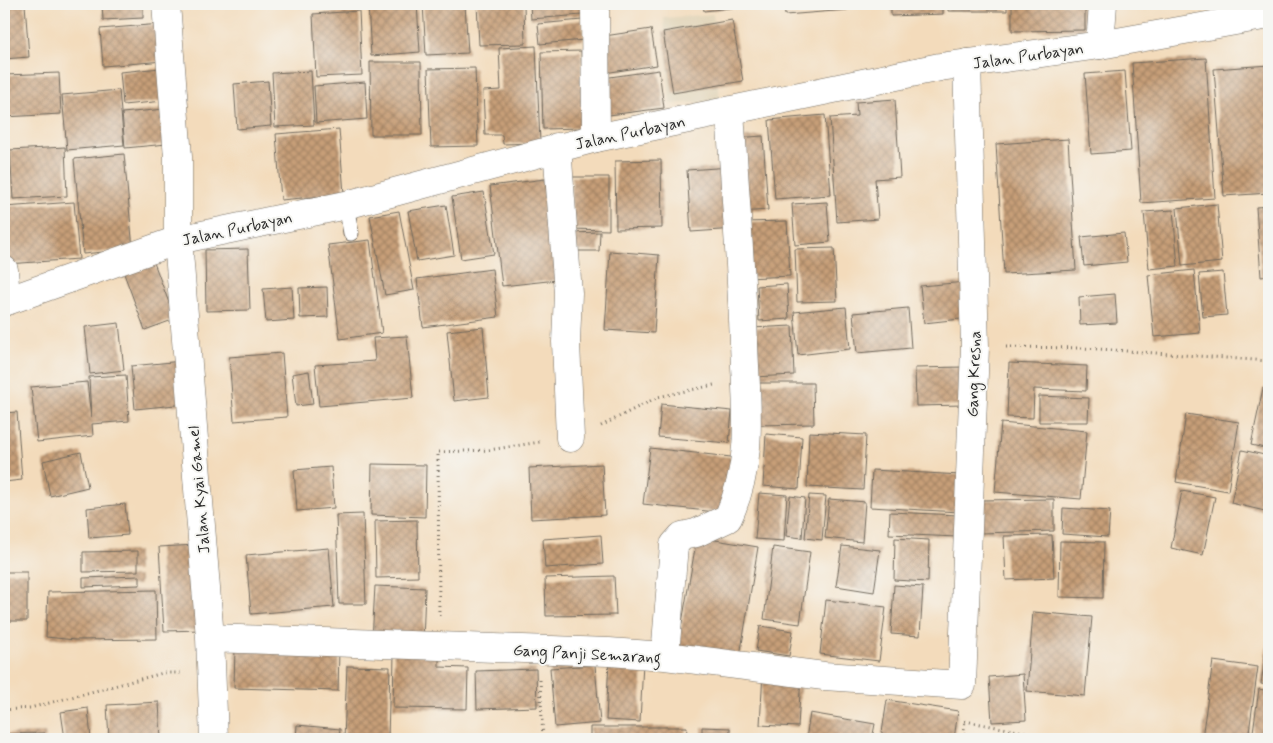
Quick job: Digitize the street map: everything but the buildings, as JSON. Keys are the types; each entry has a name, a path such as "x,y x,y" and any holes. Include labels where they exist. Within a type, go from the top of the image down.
{"street":[{"name":"Jalan Kyai Gamel","path":"166,4 178,158 178,240 210,638 214,739"},
{"path":"595,4 596,138"},
{"path":"1100,45 1104,4"},
{"name":"Jalan Purbayan","path":"5,302 178,240 346,206 557,147 596,138 967,63 1100,45 1269,15"},
{"name":"Gang Kresna","path":"962,684 975,347 967,63"},
{"path":"665,656 674,545 682,536 696,533 728,518 738,497 748,446 742,272 730,112"},
{"path":"557,147 568,293 566,342 570,438"},
{"path":"4,270 5,302"},
{"name":"Gang Panji Semarang","path":"210,638 665,656 824,676 962,684"}],"lane":[{"path":"346,206 351,233"}],"path":[{"path":"975,347 1084,348 1269,361"},
{"path":"439,646 438,452 490,450 570,438 608,424 658,397 745,379"},
{"path":"538,650 543,739"},
{"path":"4,710 30,708 163,673 211,673"},
{"path":"965,721 1061,739"}],"shaded area":[{"path":"713,14 720,101 670,104 664,18"}]}
